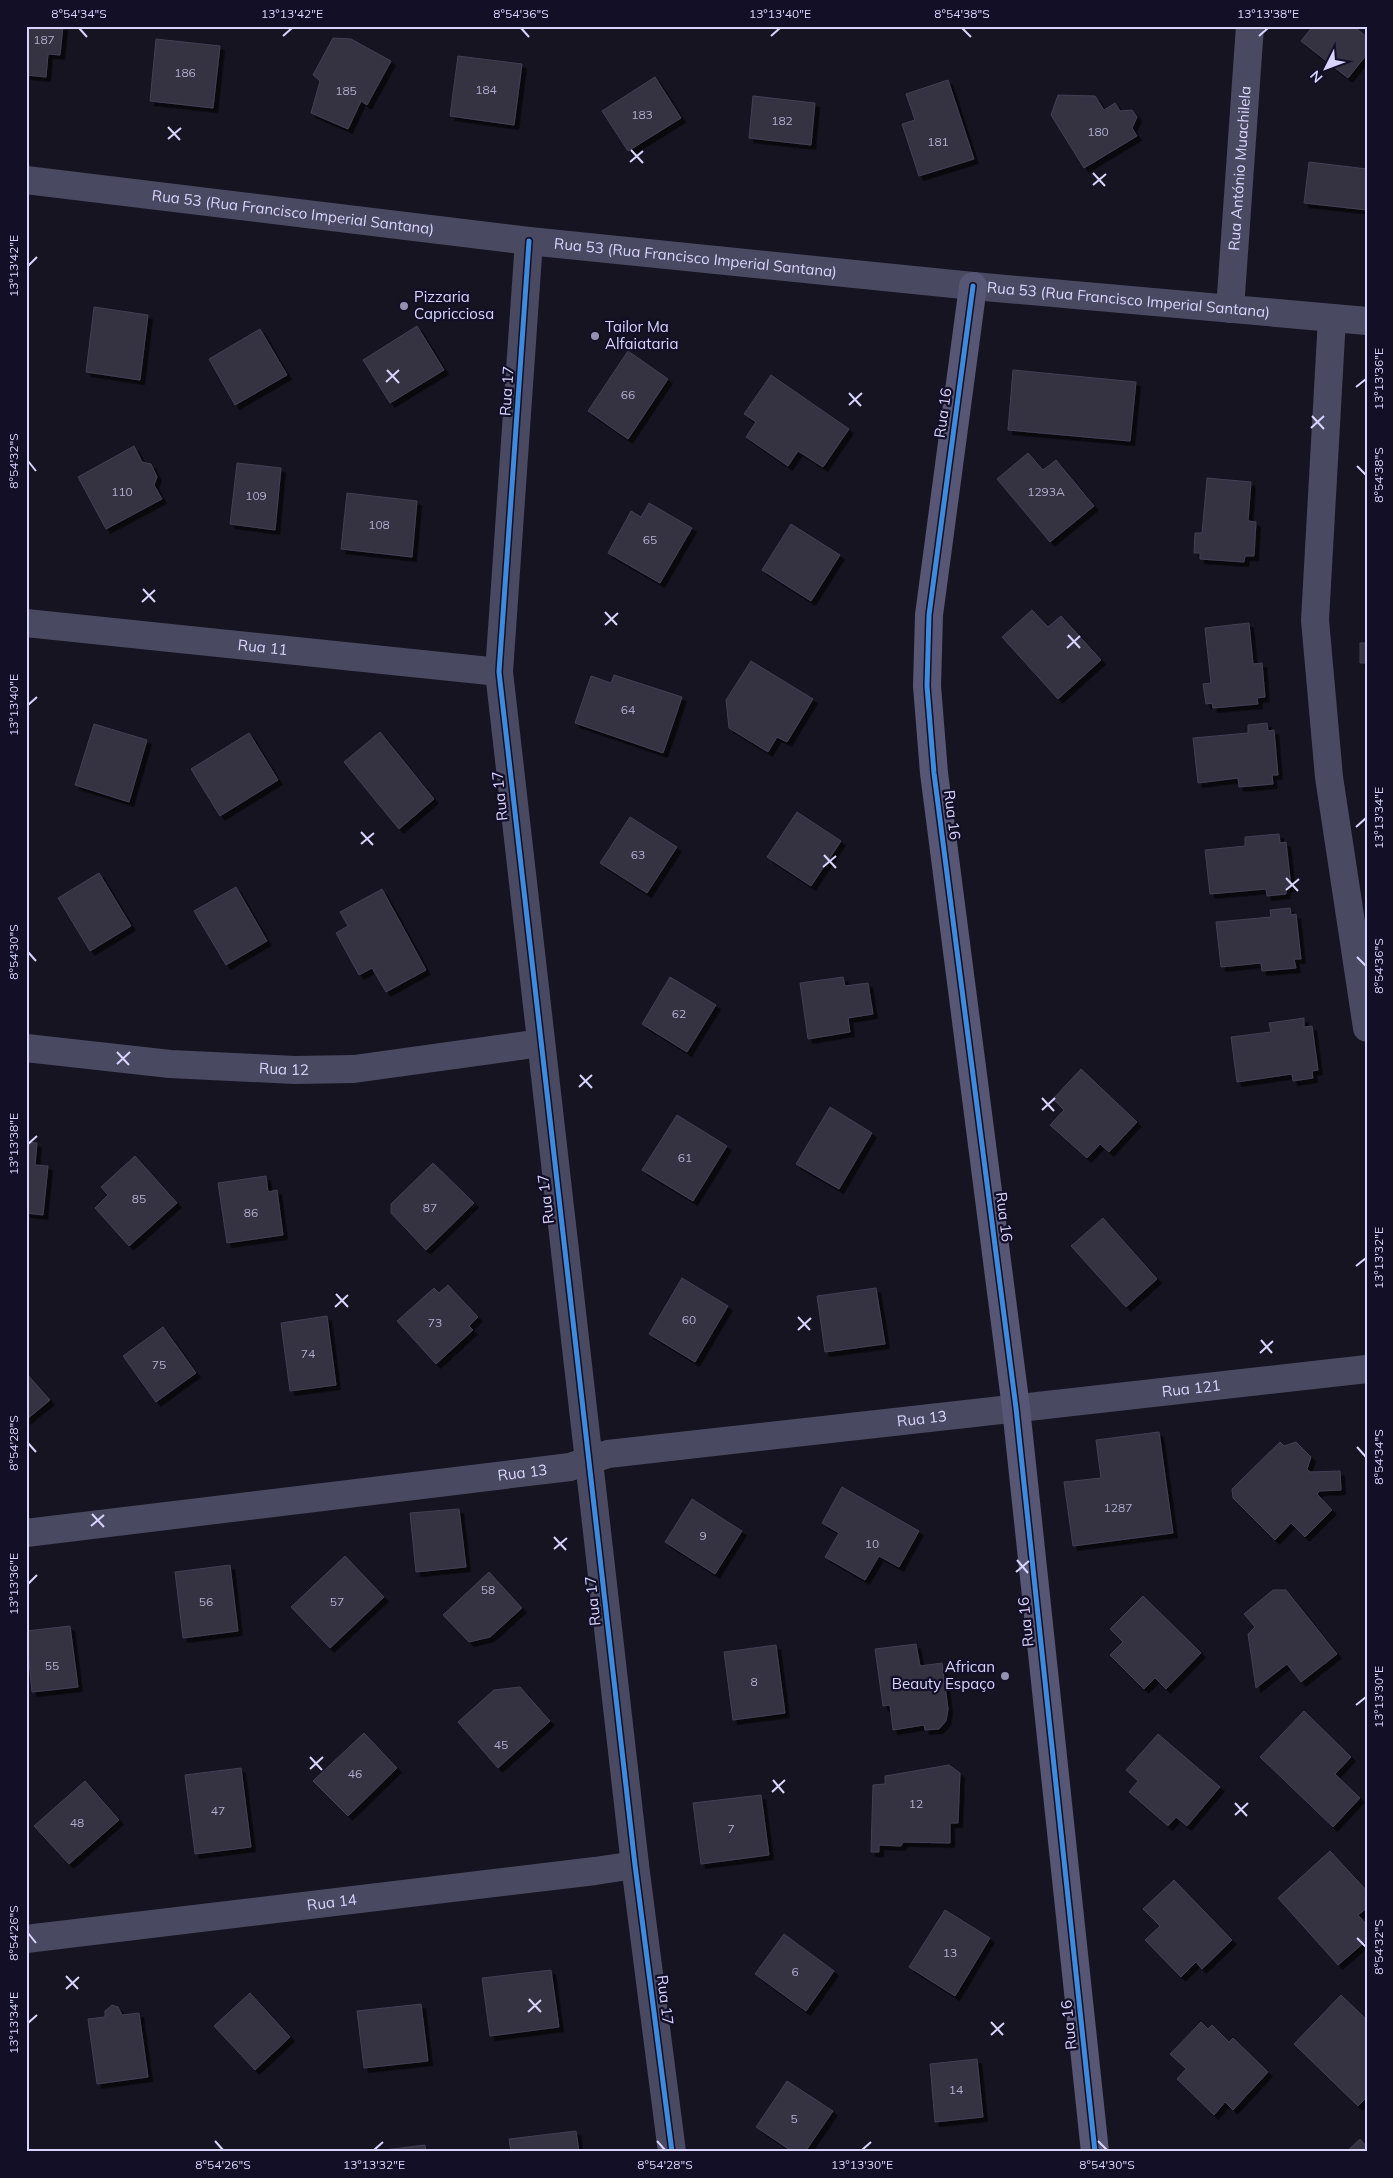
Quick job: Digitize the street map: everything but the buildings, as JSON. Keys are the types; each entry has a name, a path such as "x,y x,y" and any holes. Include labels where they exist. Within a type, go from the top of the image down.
{"street":[{"name":"Rua António Muachilela","path":"1230,309 1250,26"},
{"name":"Rua 53 (Rua Francisco Imperial Santana)","path":"26,180 529,241 973,286 1367,321"},
{"name":"Rua 17","path":"529,241 499,672 635,1864 672,2152"},
{"name":"Rua 16","path":"973,286 928,615 927,686 934,773 1016,1408 1095,2152"},
{"path":"1332,318 1315,620 1329,778 1367,1028"},
{"name":"Rua 11","path":"26,623 499,672"},
{"name":"Rua 12","path":"26,1048 170,1064 295,1070 354,1069 540,1043"},
{"name":"Rua 121","path":"1016,1408 1367,1369"},
{"name":"Rua 13","path":"26,1533 570,1467 608,1454 1016,1408"},
{"name":"Rua 14","path":"26,1939 595,1871 635,1864"}],"cycle path":[{"path":"529,241 499,672 635,1865 672,2152"},
{"path":"973,286 929,615 927,686 934,773 1016,1408 1095,2152"}],"place":[{"name":"Pizzaria Capricciosa","path":"404,306"},
{"name":"Tailor Ma Alfaiataria","path":"595,336"},
{"name":"African Beauty Espaço","path":"1005,1676"}]}
